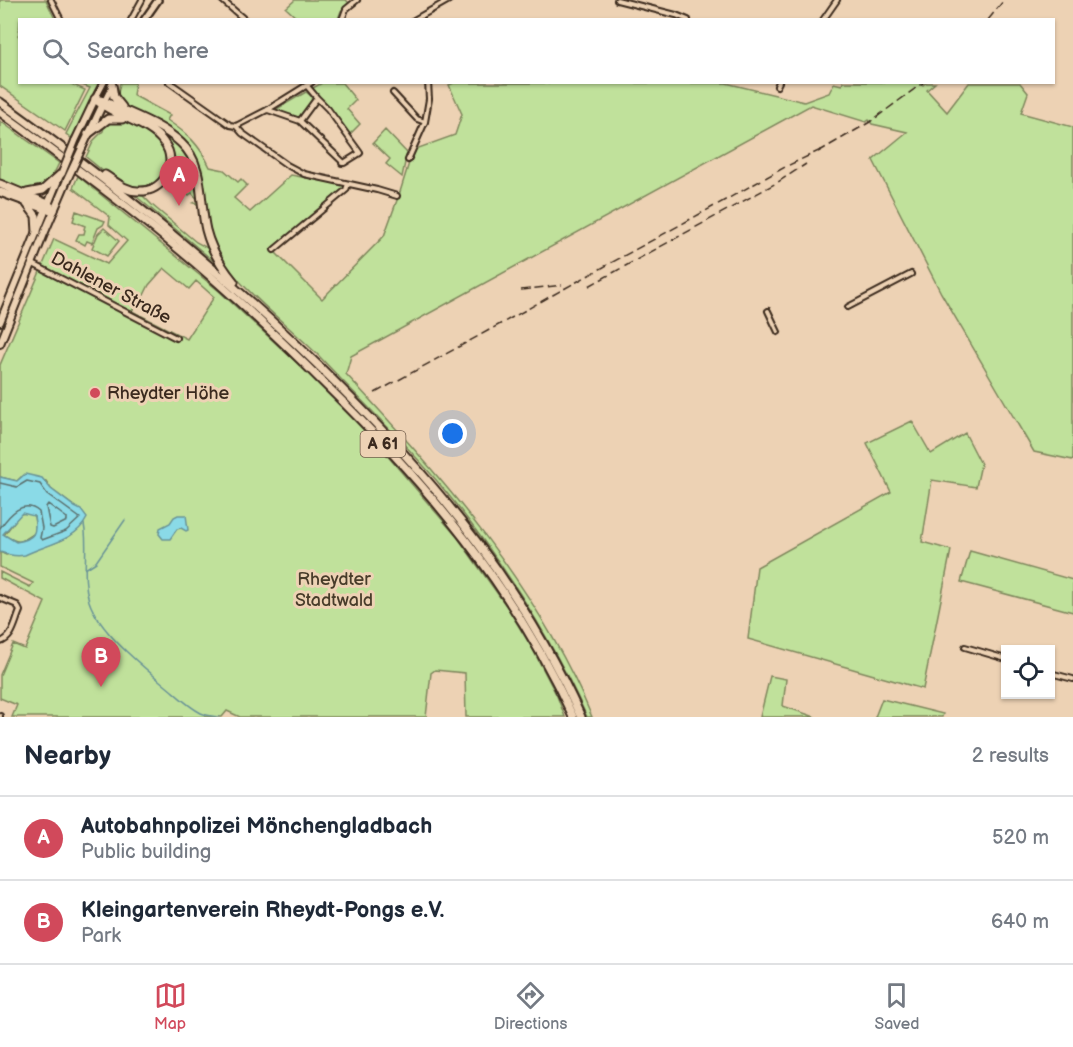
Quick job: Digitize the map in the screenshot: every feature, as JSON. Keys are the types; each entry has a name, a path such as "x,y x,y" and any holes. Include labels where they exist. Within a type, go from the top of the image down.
{"highway":[{"path":"113,84 113,94 117,102 136,117"},
{"path":"84,163 128,189 141,192 153,189 166,176 170,166 167,147 161,139 94,99"},
{"name":"A 61","path":"0,102 84,163 197,254 298,345 366,412 461,519 484,549 533,623 553,658 581,717"},
{"path":"103,104 136,117 174,137 189,153 199,177 206,229 211,247 226,273 259,309"},
{"name":"A 61","path":"0,112 168,240 229,293 323,381 406,468 456,526 499,584 534,641 573,717"},
{"path":"0,118 22,134 47,147"},
{"path":"88,135 102,122 113,118 123,119 147,129"},
{"path":"0,192 18,195 31,194 50,185 62,173"},
{"path":"0,184 18,195 50,208"},
{"path":"18,195 34,213 37,219 37,232"}],"main road":[{"path":"146,18 158,0"},
{"path":"50,208 75,141 103,84"},
{"path":"50,208 68,178 113,84"},
{"name":"Dahlener Straße","path":"0,322 37,232 50,208"},
{"name":"Dahlener Straße","path":"0,344 33,264 50,208"}],"street":[{"path":"51,0 60,18"},
{"path":"132,18 142,0"},
{"path":"222,0 243,18"},
{"path":"343,18 346,9 357,0"},
{"path":"418,18 449,0"},
{"path":"617,0 683,18"},
{"path":"824,18 837,0"},
{"path":"172,84 230,125 236,126 310,84"},
{"path":"408,160 424,122 429,99 428,84"},
{"path":"267,110 300,121 343,163 360,153 328,109 307,86"},
{"path":"393,93 417,118 424,122"},
{"path":"300,121 317,98"},
{"path":"236,126 242,133 304,174 397,196"},
{"path":"274,250 346,189 348,184"},
{"name":"Dahlener Straße","path":"33,264 176,338"},
{"path":"848,307 910,274"},
{"path":"768,311 778,332"},
{"path":"0,598 17,605 20,610 10,637 0,642"},
{"path":"965,648 1001,659"},
{"path":"1055,674 1073,679"}],"green space":[{"path":"0,0 46,0 55,18 18,18 18,84 71,84 85,90 65,131 0,86"},
{"path":"295,0 346,0 349,3 341,11 338,18 297,18 286,8"},
{"path":"80,84 100,84 71,138 66,134 90,88"},
{"path":"120,84 135,84 133,95 170,115 167,120 192,140 210,167 224,170 238,182 241,179 247,185 234,198 250,212 291,175 344,185 344,190 273,250 322,299 384,236 413,150 455,135 462,114 449,85 730,84 804,102 829,93 834,84 934,84 927,90 947,112 968,84 1021,84 1028,93 1021,113 1073,127 1073,460 1034,452 941,293 873,160 907,132 811,105 351,356 346,374 452,493 515,578 544,622 570,669 592,717 587,717 556,654 520,594 459,508 408,449 319,356 254,296 230,270 211,233 202,173 188,146 179,137 136,113 117,98"},
{"path":"320,84 343,84 356,100 347,109 360,124 349,135 311,89"},
{"path":"306,92 311,96 312,102 299,118 275,110"},
{"path":"0,121 59,163 54,174 42,186 28,189 0,181"},
{"path":"123,121 154,137 166,154 165,169 156,182 149,186 133,188 126,186 86,157 94,140 103,131 105,122"},
{"path":"145,123 180,144 194,166 199,201 192,193 189,195 175,185 177,182 180,183 172,177 170,183 168,178 172,159"},
{"path":"385,130 407,153 402,177 386,164 390,159 373,143"},
{"name":"Rheydter Stadtwald","path":"78,176 219,291 349,411 458,538 507,607 532,648 557,696 565,717 466,717 465,673 435,670 431,673 426,717 240,717 227,711 222,717 12,717 17,705 0,698 0,675 13,644 25,649 45,602 0,578 0,572 30,587 33,583 0,567 0,552 6,555 46,546 66,538 80,527 75,507 51,489 46,481 21,477 17,481 0,477 0,365 54,239 107,264 127,241 109,225 110,217 73,188","holes":["164,268 189,289 196,281 214,297 187,339 132,311 149,285"]},
{"path":"131,192 143,196 196,242 211,250 223,269"},
{"path":"76,211 105,221 98,228 92,243 87,241 85,245 76,240 79,234 84,234 85,226 73,221"},
{"path":"104,228 119,241 107,256 92,248 98,234"},
{"path":"912,421 931,454 965,433 981,464 976,487 932,480 922,542 951,550 923,689 748,639 757,567 891,492 867,443"},
{"path":"28,513 34,516 36,532 20,541 4,535 20,514"},
{"path":"970,551 1073,580 1073,612 961,582"},
{"path":"770,676 786,679 783,706 815,717 760,717"},
{"path":"882,699 943,714 942,717 875,717"}],"water":[{"path":"25,474 42,478 51,489 81,510 87,518 82,526 68,537 25,555 18,556 0,552 0,477 17,481","holes":["22,513 34,516 35,531 31,537 16,542 3,534"]},
{"path":"178,515 186,515 188,530 177,529 170,539 163,539 159,534 160,528 170,523"}],"waterway":[{"path":"85,569 96,562 125,520"},
{"path":"84,524 87,591 89,601 103,626 125,650 186,703 203,714 219,717"}],"railway":[{"path":"990,18 1004,0"},
{"path":"818,152 870,122 921,84"},
{"path":"375,393 787,166 825,148"},
{"path":"589,286 778,182 806,164"},
{"path":"521,290 562,285"}],"place":[{"name":"Autobahnpolizei Mönchengladbach","path":"179,206"},
{"name":"Rheydter Höhe","path":"95,393"},
{"name":"Kleingartenverein Rheydt-Pongs e.V.","path":"101,687"}]}
